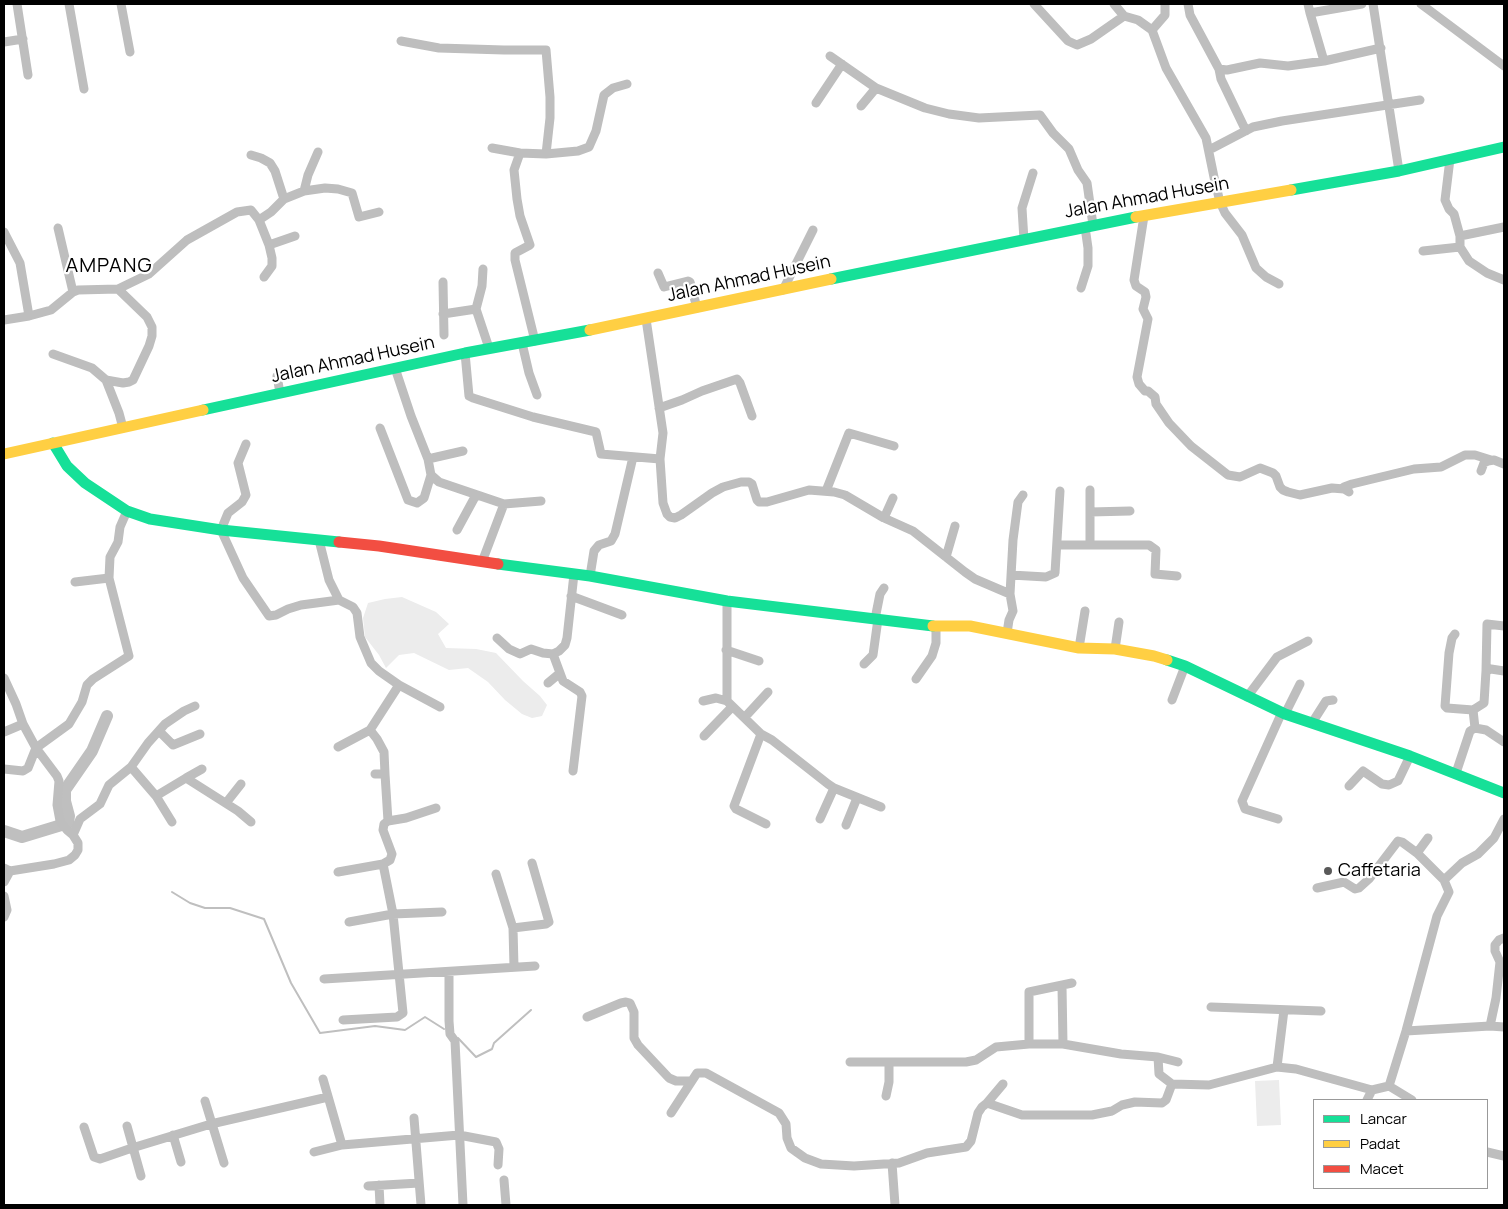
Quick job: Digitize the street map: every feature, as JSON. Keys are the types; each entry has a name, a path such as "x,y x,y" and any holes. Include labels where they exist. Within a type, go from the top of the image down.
{"main road":[{"name":"Jalan Ahmad Husein","path":"4,454 465,353 646,319 918,260 1089,226 1399,171 1504,147"},
{"path":"53,443 67,466 85,483 127,511 150,519 221,530 379,546 590,576 727,601 936,626 970,626 1079,648 1115,649 1154,656 1185,666 1246,696 1312,724 1410,756 1504,793"}],"street":[{"path":"17,4 28,75"},
{"path":"69,4 84,89"},
{"path":"121,4 130,52"},
{"path":"1034,4 1068,41 1077,45 1091,39 1124,16"},
{"path":"1114,4 1124,16 1138,20 1152,30 1166,68 1206,138 1220,202 1225,213 1242,235 1256,268 1266,277 1279,284"},
{"path":"1152,30 1165,16 1165,4"},
{"path":"1188,4 1190,15 1220,69 1221,79 1246,131"},
{"path":"1324,61 1309,8 1362,4"},
{"path":"1373,4 1399,171"},
{"path":"1421,4 1504,66"},
{"path":"4,42 23,39"},
{"path":"401,41 439,48 546,50 550,97 546,154"},
{"path":"1220,69 1227,70 1260,63 1288,66 1324,61 1381,48"},
{"path":"830,56 876,88 926,108 948,114 979,118 1040,115 1052,133 1068,149 1087,184 1088,266 1081,288"},
{"path":"816,103 842,64"},
{"path":"492,148 520,153 546,154 578,151 589,147 596,131 604,95 614,88 627,84"},
{"path":"860,106 876,88"},
{"path":"1208,150 1254,127 1420,100"},
{"path":"304,191 308,175 318,152"},
{"path":"520,153 514,170 516,189 520,216 530,245 515,253 515,260 535,341"},
{"path":"251,155 270,163 284,199"},
{"path":"1450,159 1445,200 1449,209 1454,214 1460,236 1460,247 1472,263 1487,273 1504,280"},
{"path":"1024,240 1022,208 1034,173"},
{"path":"259,220 271,212 284,199 304,191 325,188 352,193 359,217 379,212"},
{"path":"4,320 51,310 73,292 118,289 149,274 187,240 228,216 247,210 250,210 259,220 270,245 272,266 264,277"},
{"path":"1144,216 1134,280 1136,286 1145,292 1146,297 1143,309 1148,320 1137,377 1139,384 1145,391 1155,397 1156,404 1169,422 1191,446 1228,474 1240,477 1258,468 1264,469 1276,476 1283,490 1300,495 1332,488 1346,490 1344,486 1414,469 1441,466 1465,455 1475,455 1504,464"},
{"path":"1460,236 1504,227"},
{"path":"58,228 73,292"},
{"path":"783,290 813,230"},
{"path":"4,232 20,263 30,316"},
{"path":"270,245 295,236"},
{"path":"1423,251 1460,247"},
{"path":"483,270 482,286 476,310 489,348"},
{"path":"658,273 664,287 690,282 697,308"},
{"path":"442,282 444,335"},
{"path":"106,380 123,383 133,380 150,346 152,336 152,327 147,317 118,289"},
{"path":"444,314 476,310"},
{"path":"646,319 662,433 660,459 663,503 667,514 672,518 681,515 723,487 741,482 752,484 759,502 767,502 802,490 826,491 845,495 884,518 913,531 946,558 975,578 1010,594"},
{"path":"522,343 536,395"},
{"path":"465,353 470,396 473,398 533,417 592,431 598,435 601,454 660,459"},
{"path":"53,354 92,368 106,380 123,428"},
{"path":"380,428 408,500 417,503 424,498 432,476 428,459 395,368"},
{"path":"277,376 280,393"},
{"path":"659,408 738,379 752,416"},
{"path":"826,491 849,433 894,446"},
{"path":"246,444 238,463 246,495 242,502 225,517 221,530 243,578 269,616 302,605 339,600"},
{"path":"428,459 463,451"},
{"path":"590,576 594,551 599,545 611,541 615,534 633,457"},
{"path":"1481,472 1484,463 1491,460"},
{"path":"432,476 439,482 504,504 541,501"},
{"path":"1090,490 1090,545"},
{"path":"1011,575 1053,576 1056,570 1060,491"},
{"path":"457,530 476,495"},
{"path":"1008,633 1009,620 1013,611 1010,594 1013,540 1018,502 1023,496"},
{"path":"884,518 893,498"},
{"path":"482,562 504,504"},
{"path":"4,769 26,770 36,748 69,724 82,702 86,688 93,679 129,656 109,578 110,557 116,547 120,527 127,511"},
{"path":"1090,512 1130,511"},
{"path":"946,558 955,526"},
{"path":"319,540 329,580 339,600 355,609 360,638 371,663 399,685 440,707"},
{"path":"1058,545 1149,545 1156,550 1155,574 1177,576"},
{"path":"497,638 509,649 520,654 531,649 553,654 559,651 565,645 574,574"},
{"path":"75,582 109,578"},
{"path":"864,664 873,655 880,594 884,588"},
{"path":"571,596 622,615"},
{"path":"704,736 729,704 726,650 727,601"},
{"path":"1079,648 1084,611"},
{"path":"1115,649 1119,622"},
{"path":"1455,634 1449,653 1445,706 1447,708 1473,710 1484,703 1487,624 1504,626"},
{"path":"916,679 932,656 936,643 936,626"},
{"path":"1246,696 1277,656 1308,641"},
{"path":"726,650 759,661"},
{"path":"553,654 563,680 582,696 573,771"},
{"path":"1172,700 1185,666"},
{"path":"1486,671 1491,669 1504,671"},
{"path":"548,683 560,673"},
{"path":"4,678 23,724 36,748 54,771 59,781 57,796 60,821 78,843 78,850 69,860 54,864 7,870 4,882"},
{"path":"1278,818 1245,809 1242,801 1300,684"},
{"path":"338,747 370,730 399,685"},
{"path":"745,717 768,692"},
{"path":"703,701 716,698 729,704 761,734 772,740 834,788 881,807"},
{"path":"1312,724 1326,701 1333,700"},
{"path":"70,833 80,819 100,804 109,785 131,767 159,731 175,717 195,706"},
{"path":"1473,710 1475,728"},
{"path":"4,732 23,724"},
{"path":"1456,773 1470,731 1475,728 1486,730 1504,742"},
{"path":"370,730 384,752 388,821"},
{"path":"159,731 173,745 200,734"},
{"path":"761,734 734,806 736,809 766,824"},
{"path":"1349,786 1362,771 1382,784 1389,785 1398,781 1410,756"},
{"path":"131,767 156,796 172,822"},
{"path":"156,796 202,769"},
{"path":"375,774 385,774"},
{"path":"186,778 251,822"},
{"path":"226,804 241,784"},
{"path":"820,819 834,788"},
{"path":"846,825 857,798"},
{"path":"338,872 383,864 392,858 392,854 383,826 388,821 406,818 436,808"},
{"path":"1444,880 1462,863 1478,854 1494,838 1504,819"},
{"path":"1416,853 1428,838"},
{"path":"1317,888 1344,882 1355,889 1359,888 1370,879 1396,842 1402,842 1444,880 1449,892 1437,916 1389,1086"},
{"path":"512,928 549,922 532,863"},
{"path":"343,1020 400,1016 403,1013 393,914 383,864"},
{"path":"496,874 512,928 514,967"},
{"path":"4,896 7,910 4,917"},
{"path":"349,922 393,914 442,912"},
{"path":"1490,1026 1496,998 1500,962 1495,951 1495,945 1504,938"},
{"path":"324,979 535,966"},
{"path":"449,972 449,1021 450,1034 455,1041 463,1205"},
{"path":"1030,1044 1028,993 1072,983"},
{"path":"1062,986 1063,1044"},
{"path":"587,1017 621,1003 630,1003 634,1012 634,1038 638,1045 669,1078 676,1081 691,1081"},
{"path":"1212,1007 1321,1011"},
{"path":"1277,1067 1284,1010"},
{"path":"1406,1031 1490,1026 1504,1027"},
{"path":"850,1062 966,1062 976,1060 996,1048 1030,1044 1063,1044 1121,1054 1158,1057 1178,1062"},
{"path":"1158,1057 1159,1074 1172,1084 1209,1085 1277,1067 1296,1069 1372,1090 1389,1086 1410,1099"},
{"path":"886,1096 889,1082 889,1062"},
{"path":"671,1113 691,1081 698,1073 706,1073 779,1113 786,1124 790,1148 814,1163 854,1166 892,1164 927,1153 966,1147 971,1140 978,1113 1003,1084"},
{"path":"323,1079 342,1145"},
{"path":"987,1103 1022,1115 1092,1115 1112,1111 1122,1105 1135,1102 1162,1103 1166,1100 1172,1084"},
{"path":"1368,1099 1372,1090"},
{"path":"84,1127 94,1157 96,1159 105,1158 211,1124 328,1097"},
{"path":"205,1101 224,1163"},
{"path":"414,1118 421,1205"},
{"path":"127,1126 132,1148 142,1176"},
{"path":"173,1135 180,1162"},
{"path":"314,1152 342,1145 459,1135 496,1142 499,1149 498,1165"},
{"path":"1488,1152 1504,1156"},
{"path":"892,1164 895,1205"},
{"path":"504,1180 506,1205"},
{"path":"368,1186 420,1183"},
{"path":"379,1185 380,1205"}],"shaded area":[{"path":"402,597 436,612 449,624 438,634 446,648 476,649 496,653 547,705 542,716 532,718 522,714 488,682 468,668 449,670 414,653 399,655 386,668 365,637 363,618 368,603"},
{"path":"1279,1080 1281,1125 1257,1126 1255,1081"}],"waterway":[{"path":"4,831 22,837 68,823 69,816 65,801 65,790 92,751 107,716"},
{"path":"172,892 190,903 205,908 230,908 264,919 291,983 320,1033 375,1026 405,1030 425,1017 444,1029"},
{"path":"458,1038 476,1057 492,1049 494,1043 531,1010"}],"traffic: fast":[{"path":"1291,190 1399,171 1504,147"},
{"path":"831,279 1136,217"},
{"path":"203,410 465,353 590,330"},
{"path":"53,443 67,466 85,483 127,511 150,519 221,530 339,542"},
{"path":"498,564 590,576 727,601 933,626"},
{"path":"1167,660 1185,666 1285,714 1410,756 1504,793"}],"traffic: slow":[{"path":"1136,217 1291,190"},
{"path":"590,330 831,279"},
{"path":"4,454 203,410"},
{"path":"933,626 970,626 1079,648 1115,649 1167,660"}],"traffic: jam":[{"path":"339,542 379,546 498,564"}],"place":[{"name":"Caffetaria","path":"1328,871"}],"district":[{"name":"AMPANG","path":"109,266"}]}
